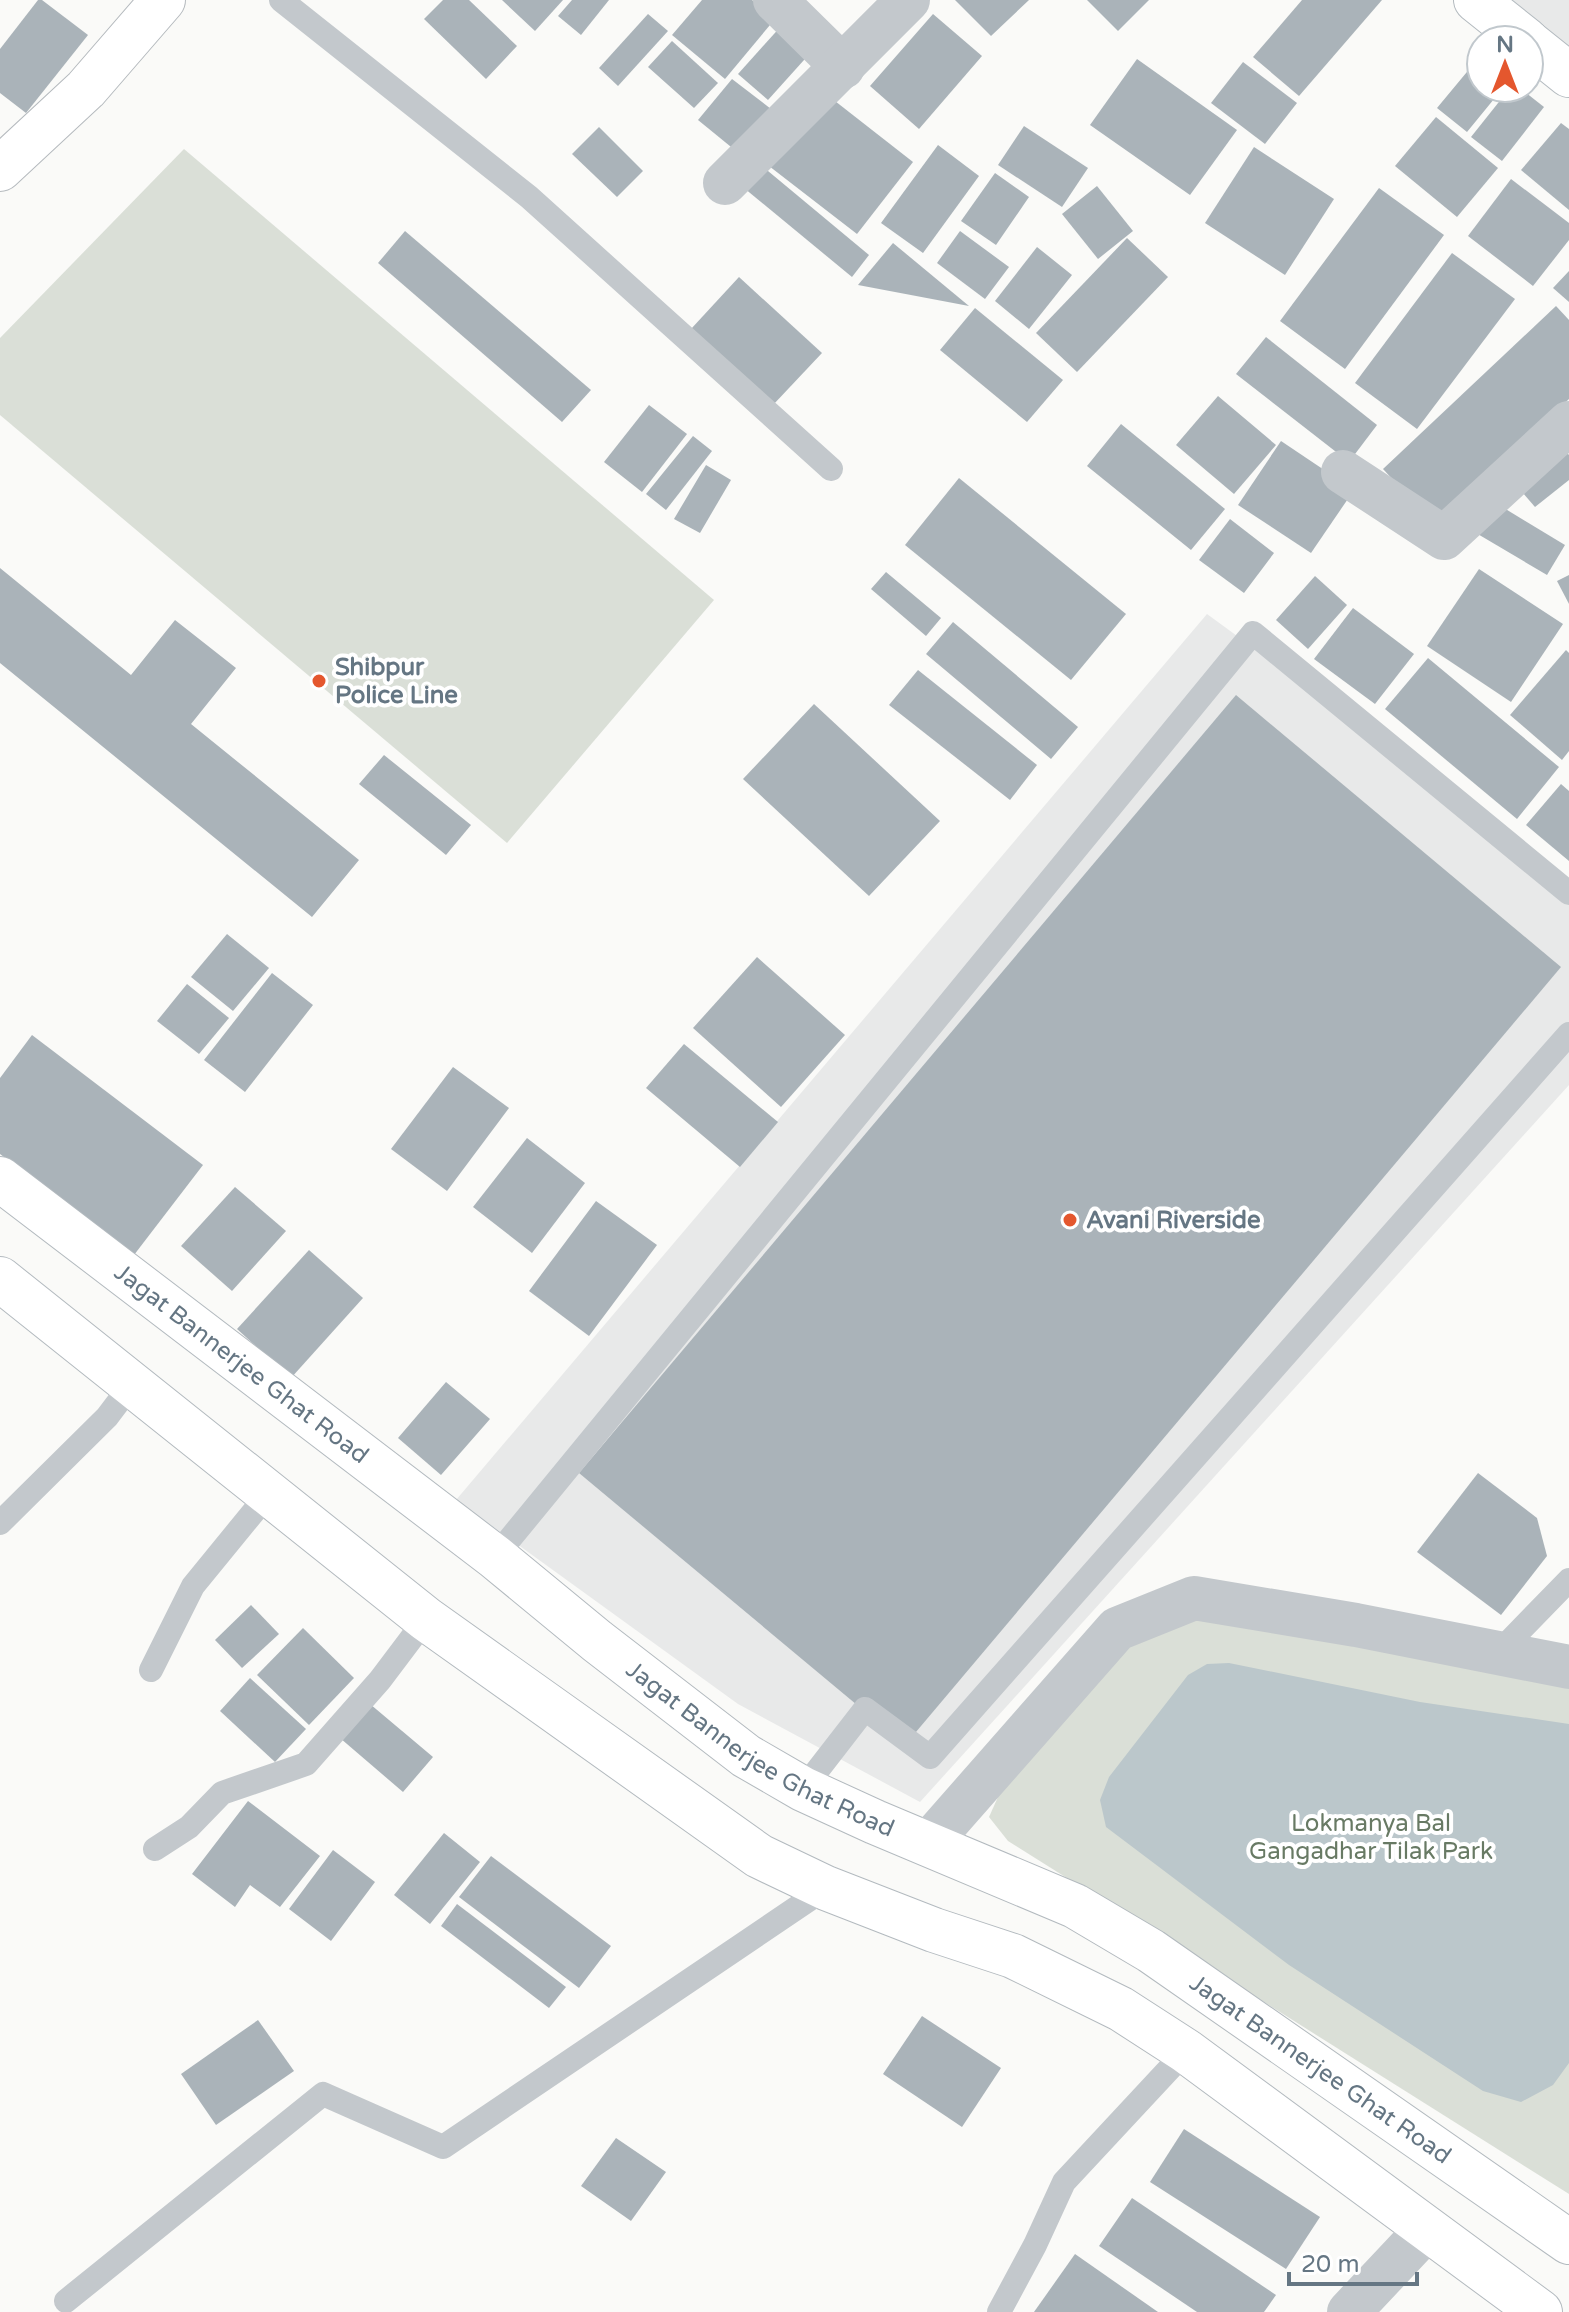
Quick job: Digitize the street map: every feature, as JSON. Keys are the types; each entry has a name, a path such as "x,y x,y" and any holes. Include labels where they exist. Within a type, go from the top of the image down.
{"main road":[{"path":"0,169 86,89 163,0"},
{"path":"1476,0 1550,55"},
{"name":"Jagat Bannerjee Ghat Road","path":"0,1179 495,1557 597,1641 746,1756 803,1789 1075,1906 1151,1951 1569,2242"},
{"path":"0,1279 426,1619 759,1856 826,1888 934,1930 1013,1956 1121,2009 1186,2051 1540,2312"}],"street":[{"path":"775,0 843,67"},
{"path":"725,183 908,0"},
{"path":"1343,472 1444,538 1569,423"},
{"path":"928,1844 1117,1629 1194,1598 1569,1667"},
{"path":"1349,2312 1427,2229"}],"lane":[{"path":"281,0 529,197 831,469"},
{"path":"495,1557 1253,633 1569,893"},
{"path":"803,1789 865,1709 930,1757 1569,1034"},
{"path":"0,1523 107,1417 132,1384"},
{"path":"151,1670 193,1586 269,1493"},
{"path":"1498,1653 1569,1580"},
{"path":"155,1849 189,1827 222,1793 306,1764 380,1680 426,1619"},
{"path":"66,2301 323,2094 443,2147 826,1888"},
{"path":"999,2312 1064,2182 1186,2051"}],"shaded area":[{"path":"1508,0 1569,0 1569,51 1545,31 1545,24 1537,24"},
{"name":"Avani Riverside","path":"1207,614 1569,879 1569,1085 920,1802 738,1704 456,1500"},
{"name":"Lokmanya Bal Gangadhar Tilak Park","path":"1229,1663 1420,1702 1569,1724 1569,2063 1553,2085 1521,2102 1483,2091 1289,1965 1106,1827 1100,1800 1109,1777 1188,1675 1207,1664"}],"green space":[{"path":"184,149 714,600 507,843 0,415 0,338"},
{"name":"Lokmanya Bal Gangadhar Tilak Park","path":"1194,1598 1569,1668 1569,2194 1008,1841 989,1817 1002,1788 1124,1639"}],"building":[{"path":"38,0 88,35 26,113 0,93 0,49"},
{"path":"443,0 469,0 517,46 486,79 424,19"},
{"path":"502,0 563,0 535,31"},
{"path":"572,0 609,0 581,35 558,16"},
{"path":"702,0 752,0 775,19 725,79 672,35"},
{"path":"955,0 1029,0 991,36"},
{"path":"1087,0 1149,0 1118,31"},
{"path":"1302,0 1382,0 1299,96 1253,57"},
{"path":"648,14 668,31 618,86 599,68"},
{"path":"933,14 982,56 919,129 870,86"},
{"path":"783,24 813,50 768,100 738,74"},
{"path":"672,41 718,83 694,108 648,67"},
{"path":"1137,59 1237,130 1190,195 1090,125"},
{"path":"1243,62 1297,103 1265,144 1211,103"},
{"path":"1465,74 1465,104 1490,104 1467,132 1437,108"},
{"path":"732,79 771,109 736,151 698,120"},
{"path":"826,94 913,162 857,234 769,166"},
{"path":"1497,104 1540,104 1544,107 1502,161 1471,137"},
{"path":"1436,117 1498,168 1457,217 1395,166"},
{"path":"1561,123 1569,129 1569,210 1521,170"},
{"path":"1024,126 1088,168 1062,207 998,165"},
{"path":"599,127 643,171 617,197 572,154"},
{"path":"938,145 979,176 923,253 881,223"},
{"path":"1254,147 1334,199 1285,275 1205,223"},
{"path":"762,166 869,255 852,277 744,188"},
{"path":"995,173 1029,197 996,245 961,221"},
{"path":"1511,179 1569,223 1569,240 1533,286 1468,236"},
{"path":"1097,186 1133,231 1098,259 1062,214"},
{"path":"1379,188 1444,235 1345,369 1280,321"},
{"path":"405,231 591,390 562,422 378,263"},
{"path":"960,231 1009,267 985,299 937,263"},
{"path":"1127,238 1168,277 1077,372 1036,333"},
{"path":"893,243 969,306 858,285"},
{"path":"1037,247 1072,275 1029,329 995,301"},
{"path":"1452,253 1515,299 1417,429 1355,383"},
{"path":"1569,271 1569,302 1553,288"},
{"path":"739,277 822,353 773,405 691,329"},
{"path":"1556,306 1569,320 1569,399 1435,525 1383,469"},
{"path":"975,308 1063,380 1027,422 940,350"},
{"path":"1266,337 1377,425 1349,462 1236,374"},
{"path":"1218,396 1276,445 1234,494 1176,445"},
{"path":"649,405 687,434 642,492 604,462"},
{"path":"1121,424 1225,509 1191,550 1087,466"},
{"path":"693,436 712,451 666,510 646,494"},
{"path":"1281,441 1354,490 1311,553 1238,505"},
{"path":"1557,441 1569,455 1569,480 1535,507 1511,479"},
{"path":"706,465 731,480 700,533 674,519"},
{"path":"959,478 1126,614 1071,680 905,545"},
{"path":"1494,502 1565,545 1547,575 1476,533"},
{"path":"1230,519 1274,553 1244,593 1199,560"},
{"path":"0,568 131,675 175,620 236,668 191,724 359,860 312,917 0,663"},
{"path":"1479,569 1563,624 1511,702 1427,646"},
{"path":"886,572 941,618 926,636 871,589"},
{"path":"1569,575 1569,604 1557,581"},
{"path":"1315,576 1347,605 1308,649 1276,620"},
{"path":"1353,608 1414,654 1375,704 1314,659"},
{"path":"953,622 1078,727 1051,759 926,654"},
{"path":"1566,650 1569,653 1569,751 1562,760 1510,715"},
{"path":"1428,658 1559,767 1517,819 1385,709"},
{"path":"918,670 1037,765 1010,800 889,705"},
{"name":"Avani Riverside","path":"1236,695 1561,967 905,1745 579,1473"},
{"path":"814,704 940,821 869,896 743,779"},
{"path":"384,755 471,825 446,855 359,784"},
{"path":"1561,784 1569,791 1569,861 1526,825"},
{"path":"227,934 269,968 233,1011 191,977"},
{"path":"757,957 845,1035 781,1107 693,1028"},
{"path":"272,973 313,1005 245,1092 204,1060"},
{"path":"187,984 229,1018 199,1054 157,1021"},
{"path":"32,1035 203,1165 134,1255 0,1154 0,1078"},
{"path":"684,1044 778,1122 740,1167 646,1088"},
{"path":"453,1067 509,1108 447,1191 391,1149"},
{"path":"527,1138 585,1183 532,1253 473,1207"},
{"path":"235,1187 286,1231 232,1291 181,1246"},
{"path":"596,1201 657,1245 589,1336 529,1291"},
{"path":"309,1250 363,1298 291,1378 237,1329"},
{"path":"446,1382 490,1419 441,1475 398,1438"},
{"path":"1478,1473 1537,1518 1547,1556 1501,1615 1417,1552"},
{"path":"251,1605 279,1634 242,1668 215,1640"},
{"path":"303,1628 354,1678 309,1725 257,1675"},
{"path":"250,1678 306,1729 275,1762 220,1711"},
{"path":"370,1704 433,1757 403,1792 340,1738"},
{"path":"248,1801 320,1856 280,1907 250,1885 235,1907 192,1874"},
{"path":"444,1833 480,1862 430,1924 394,1895"},
{"path":"333,1850 375,1882 331,1941 289,1909"},
{"path":"491,1856 611,1946 579,1988 459,1897"},
{"path":"457,1904 566,1987 549,2008 441,1926"},
{"path":"922,2016 1001,2068 962,2127 883,2074"},
{"path":"258,2020 294,2071 216,2125 181,2074"},
{"path":"1184,2129 1320,2217 1286,2269 1150,2182"},
{"path":"616,2138 666,2172 631,2221 581,2186"},
{"path":"1132,2198 1276,2295 1264,2312 1197,2312 1099,2246"},
{"path":"1075,2254 1158,2312 1034,2312"}],"place":[{"name":"Shibpur Police Line","path":"319,681"},
{"name":"Avani Riverside","path":"1070,1220"}]}
